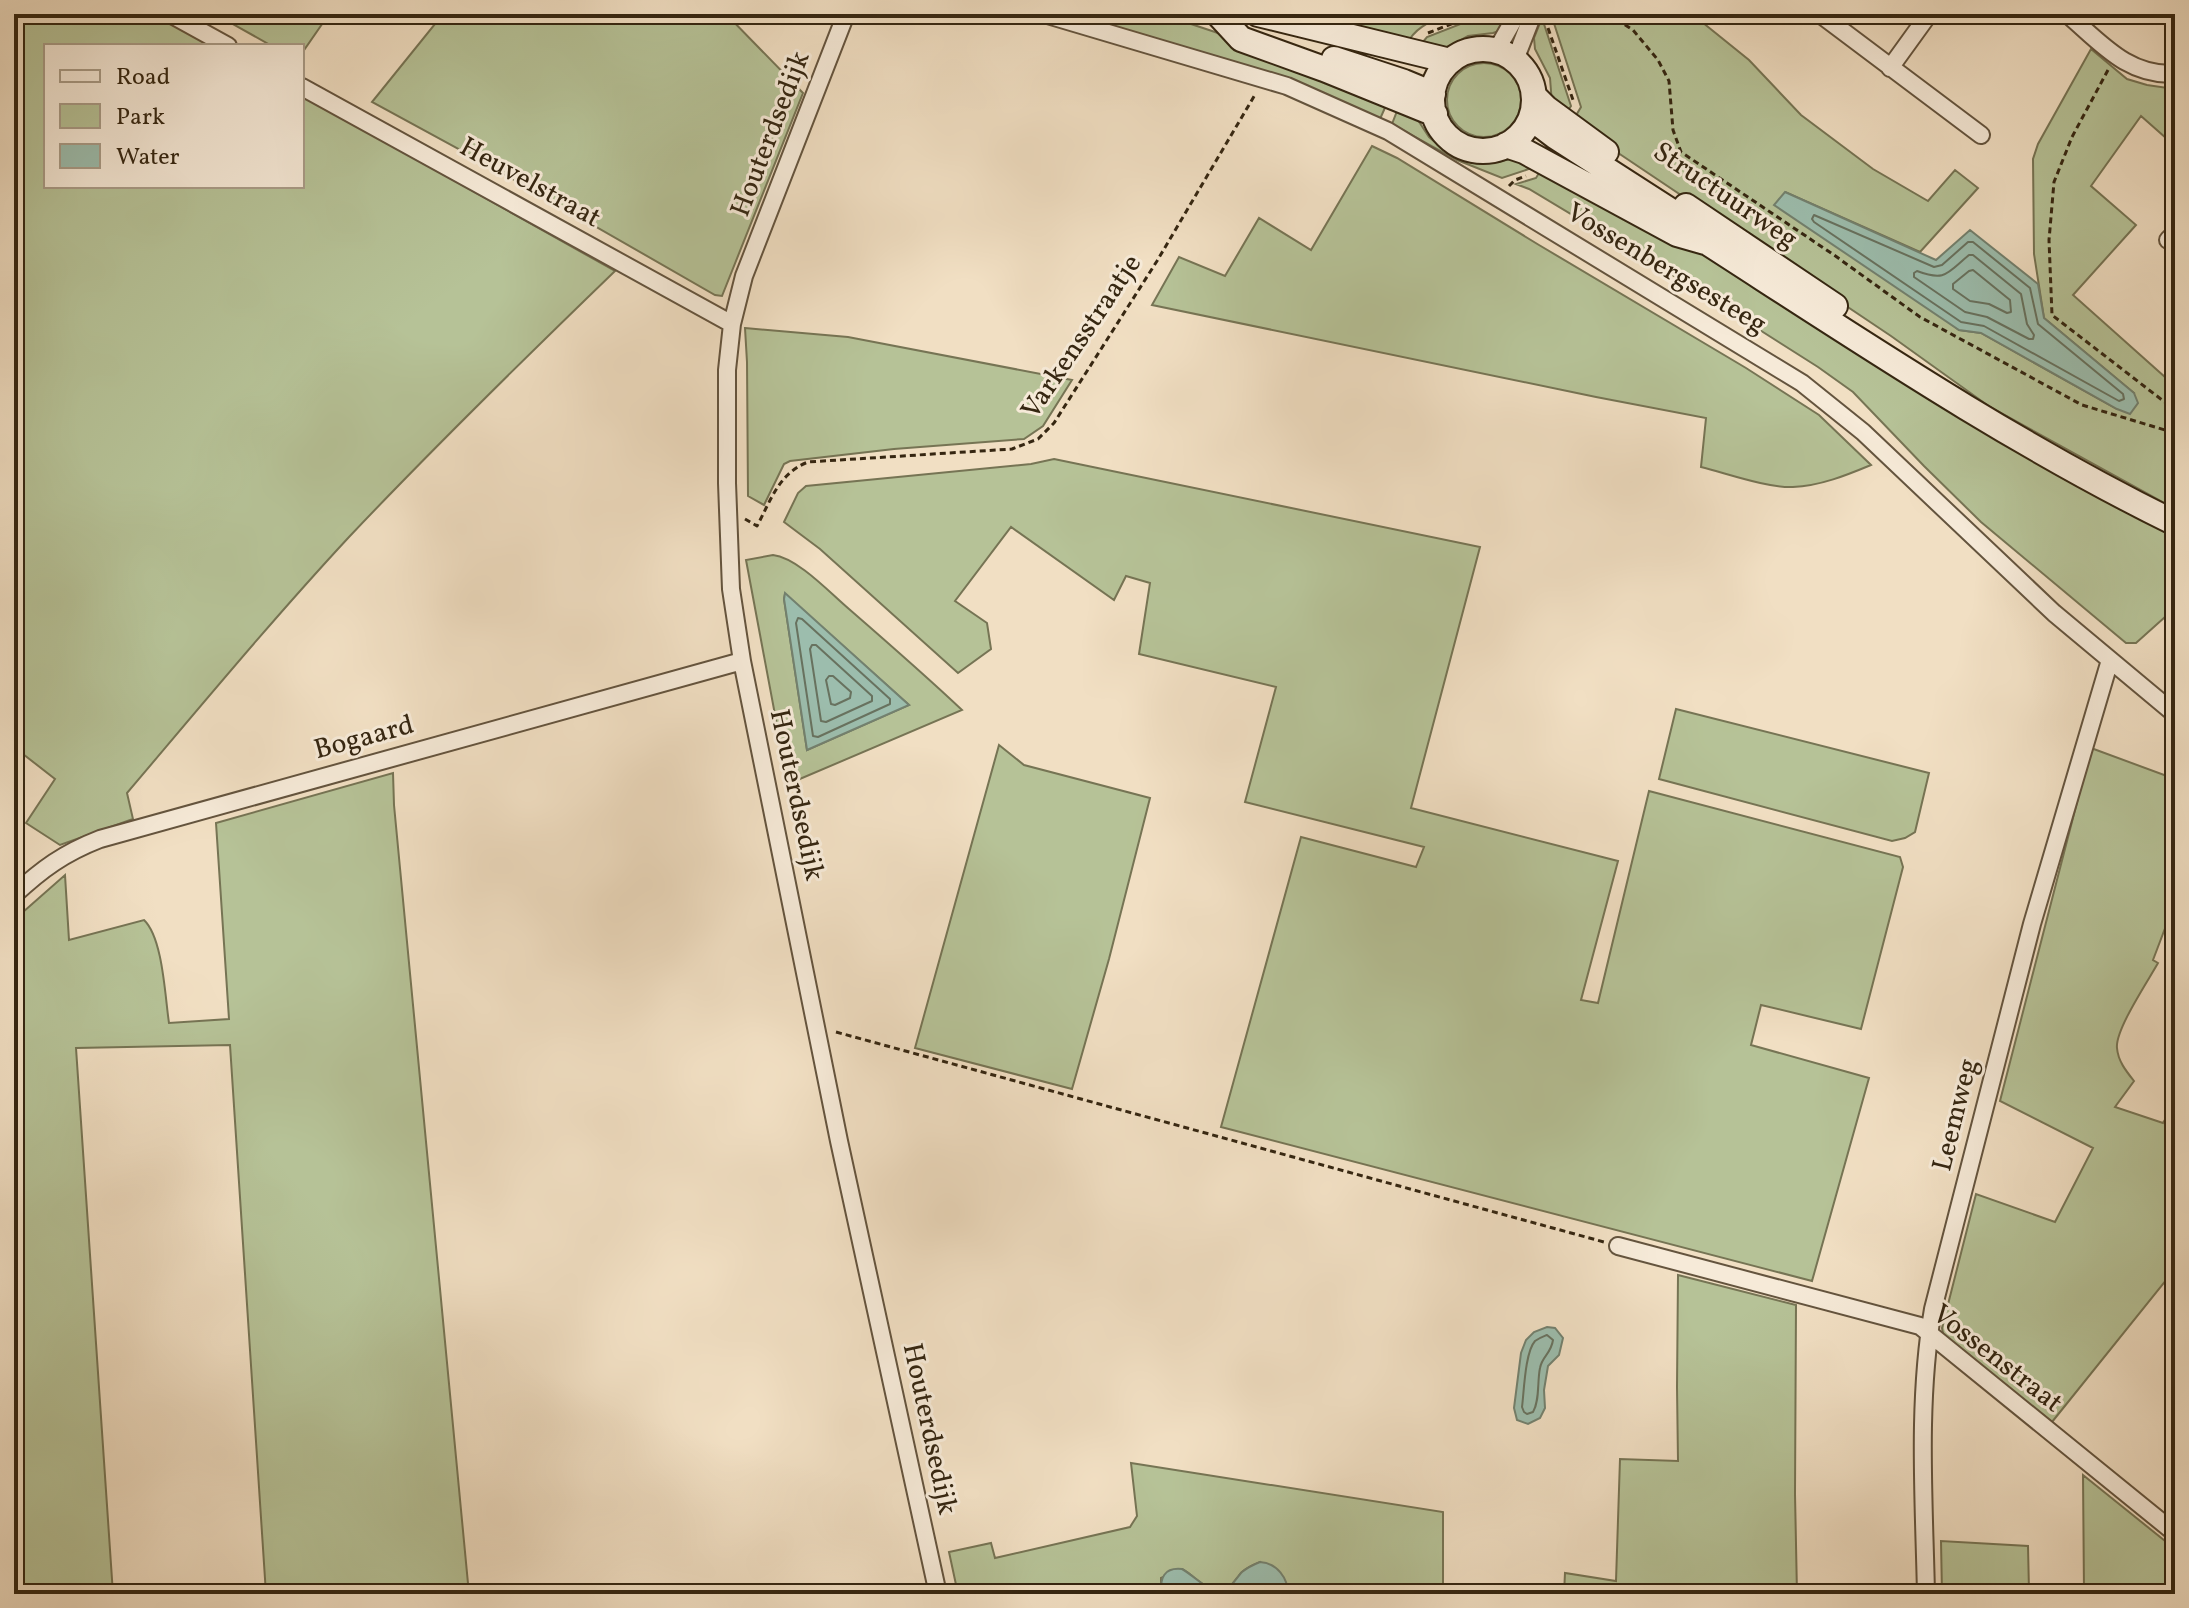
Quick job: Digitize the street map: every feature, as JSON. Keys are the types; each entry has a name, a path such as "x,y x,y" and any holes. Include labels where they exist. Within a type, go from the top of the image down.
{"main road":[{"path":"1219,14 1241,39 1434,104"},
{"path":"1258,14 1450,61"},
{"path":"1472,51 1506,56 1529,77 1532,107 1518,136 1506,145 1489,150 1463,147 1448,137 1438,123 1434,104 1436,82 1450,61 1472,51"},
{"name":"Structuurweg","path":"1532,107 1546,108 1566,121 1601,149 1849,315 1876,352"},
{"name":"Structuurweg","path":"1532,107 1556,137 1685,220 1708,243 1876,352 2103,488 2175,523"},
{"name":"Structuurweg","path":"1506,145 1524,151 1677,234 1708,243"}],"street":[{"path":"170,14 224,44"},
{"name":"Houterdsedijk","path":"846,14 744,276 732,324 727,370 731,589 742,661 839,1141 938,1594"},
{"name":"Vossenbergsesteeg","path":"1044,14 1265,79 1340,108 1388,131 1802,383 1863,432 2054,613 2175,714"},
{"path":"1506,56 1517,14"},
{"path":"1506,56 1533,14"},
{"path":"1820,14 1981,135"},
{"path":"1890,68 1929,14"},
{"path":"2067,14 2135,68 2149,73 2175,74"},
{"name":"Heuvelstraat","path":"304,88 732,324"},
{"name":"Leemweg","path":"1926,1594 1923,1428 1933,1309 2032,924 2110,660"},
{"name":"Bogaard","path":"14,895 43,868 75,848 100,839 742,661"},
{"name":"Vossenstraat","path":"1618,1246 1920,1326 2175,1533"}],"path":[{"path":"1608,14 1633,30 1658,60 1669,81 1673,130 1681,152 1920,317 2082,405 2175,433"},
{"path":"1548,29 1573,102 1566,121"},
{"path":"2115,55 2072,137 2054,182 2049,240 2052,315 2175,410"},
{"name":"Varkensstraatje","path":"728,509 757,526 783,477 790,470 808,462 1012,449 1038,439 1054,423 1100,352 1265,79"},
{"path":"817,1027 1618,1246"}],"green space":[{"path":"14,14 157,14 210,44 44,44 44,188 304,188 304,96 615,271 414,469 292,600 127,793 133,819 60,845 26,823 55,779 14,747"},
{"path":"215,14 329,14 304,50 304,44 268,44"},
{"path":"443,14 726,14 803,93 722,296 715,295 372,102"},
{"path":"1063,14 1161,14 1215,32 1388,101 1380,119"},
{"path":"1294,14 1449,14 1419,29 1406,45"},
{"path":"1486,14 1511,14 1502,30 1468,36 1445,49 1422,43 1427,37"},
{"path":"1551,14 1692,14 1749,60 1801,115 1873,169 1928,201 1955,170 1978,188 1920,252 1785,192 1959,330 1981,333 2117,409 2134,393 2044,318 2034,254 2033,159 2038,144 2091,49 2127,79 2175,89 2175,146 2141,116 2091,186 2136,225 2073,295 2175,386 2175,509 1990,407 1891,336 1572,122 1581,107"},
{"path":"1542,18 1571,106 1565,114 1552,104 1550,78 1535,49 1534,38"},
{"path":"1484,63 1498,66 1510,74 1518,86 1521,100 1518,114 1510,126 1498,134 1484,137 1470,134 1458,126 1450,114 1447,100 1450,86 1458,74 1470,66"},
{"path":"1399,106 1414,114 1429,137 1457,160 1392,124"},
{"path":"1372,146 1397,158 1746,368 1819,415 1871,465 1813,485 1783,487 1759,483 1701,467 1706,418 1152,305 1179,257 1225,276 1259,218 1311,250"},
{"path":"1517,158 1533,163 1529,169 1502,178 1457,160 1482,164"},
{"path":"1542,168 1698,249 2175,535 2175,608 2136,643 2126,643 1981,522 1853,392 1689,285 1516,184 1536,178"},
{"path":"745,328 848,337 1072,380 1043,426 1024,439 790,461 784,464 764,505 748,496"},
{"path":"1054,459 1480,547 1411,808 1618,861 1581,1000 1598,1003 1649,791 1900,857 1903,867 1861,1029 1761,1005 1751,1045 1869,1078 1812,1281 1221,1127 1301,837 1416,867 1424,847 1245,802 1276,687 1139,654 1150,583 1126,576 1114,600 1011,527 955,601 987,623 991,649 958,673 820,549 784,522 798,493 806,486 1031,464"},
{"path":"773,555 793,562 962,710 788,784 746,560","holes":["785,594 909,705 807,750"]},
{"path":"1676,709 1929,773 1915,832 1892,841 1659,779"},
{"path":"999,745 1024,765 1150,798 1072,1089 915,1048"},
{"path":"2091,748 2175,779 2175,902 2153,960 2158,963 2126,1018 2118,1040 2119,1057 2134,1081 2115,1107 2163,1123 2169,1113 2175,1111 2175,1269 2052,1422 1944,1339 1942,1328 1976,1194 2055,1222 2093,1148 2000,1101"},
{"path":"393,773 469,1594 266,1594 230,1045 76,1048 113,1594 14,1594 14,920 65,875 69,940 144,920 159,954 169,1023 229,1019 216,823"},
{"path":"1678,1275 1796,1305 1797,1594 1564,1594 1565,1573 1616,1581 1620,1459 1678,1461"},
{"path":"1131,1463 1443,1512 1443,1594 1288,1594 1288,1589 1260,1562 1244,1570 1228,1588 1221,1591 1207,1587 1182,1569 1161,1578 1161,1594 958,1594 949,1552 991,1543 995,1558 1130,1527 1137,1516"},
{"path":"2083,1475 2175,1549 2175,1594 1942,1594 1941,1541 2028,1546 2029,1591 2084,1592"}],"water":[{"path":"1785,192 1936,260 1970,230 2038,284 2044,318 2134,393 2138,403 2130,414 2117,409 1981,333 1959,330 1774,205"},
{"path":"785,593 909,705 807,750"},
{"path":"1547,1327 1555,1328 1563,1338 1559,1355 1548,1366 1545,1408 1540,1418 1528,1424 1517,1420 1514,1408 1521,1353 1526,1340 1534,1332"},
{"path":"1260,1562 1272,1565 1280,1572 1288,1594 1161,1594 1162,1579 1171,1570 1182,1569 1207,1587 1221,1591"}]}
